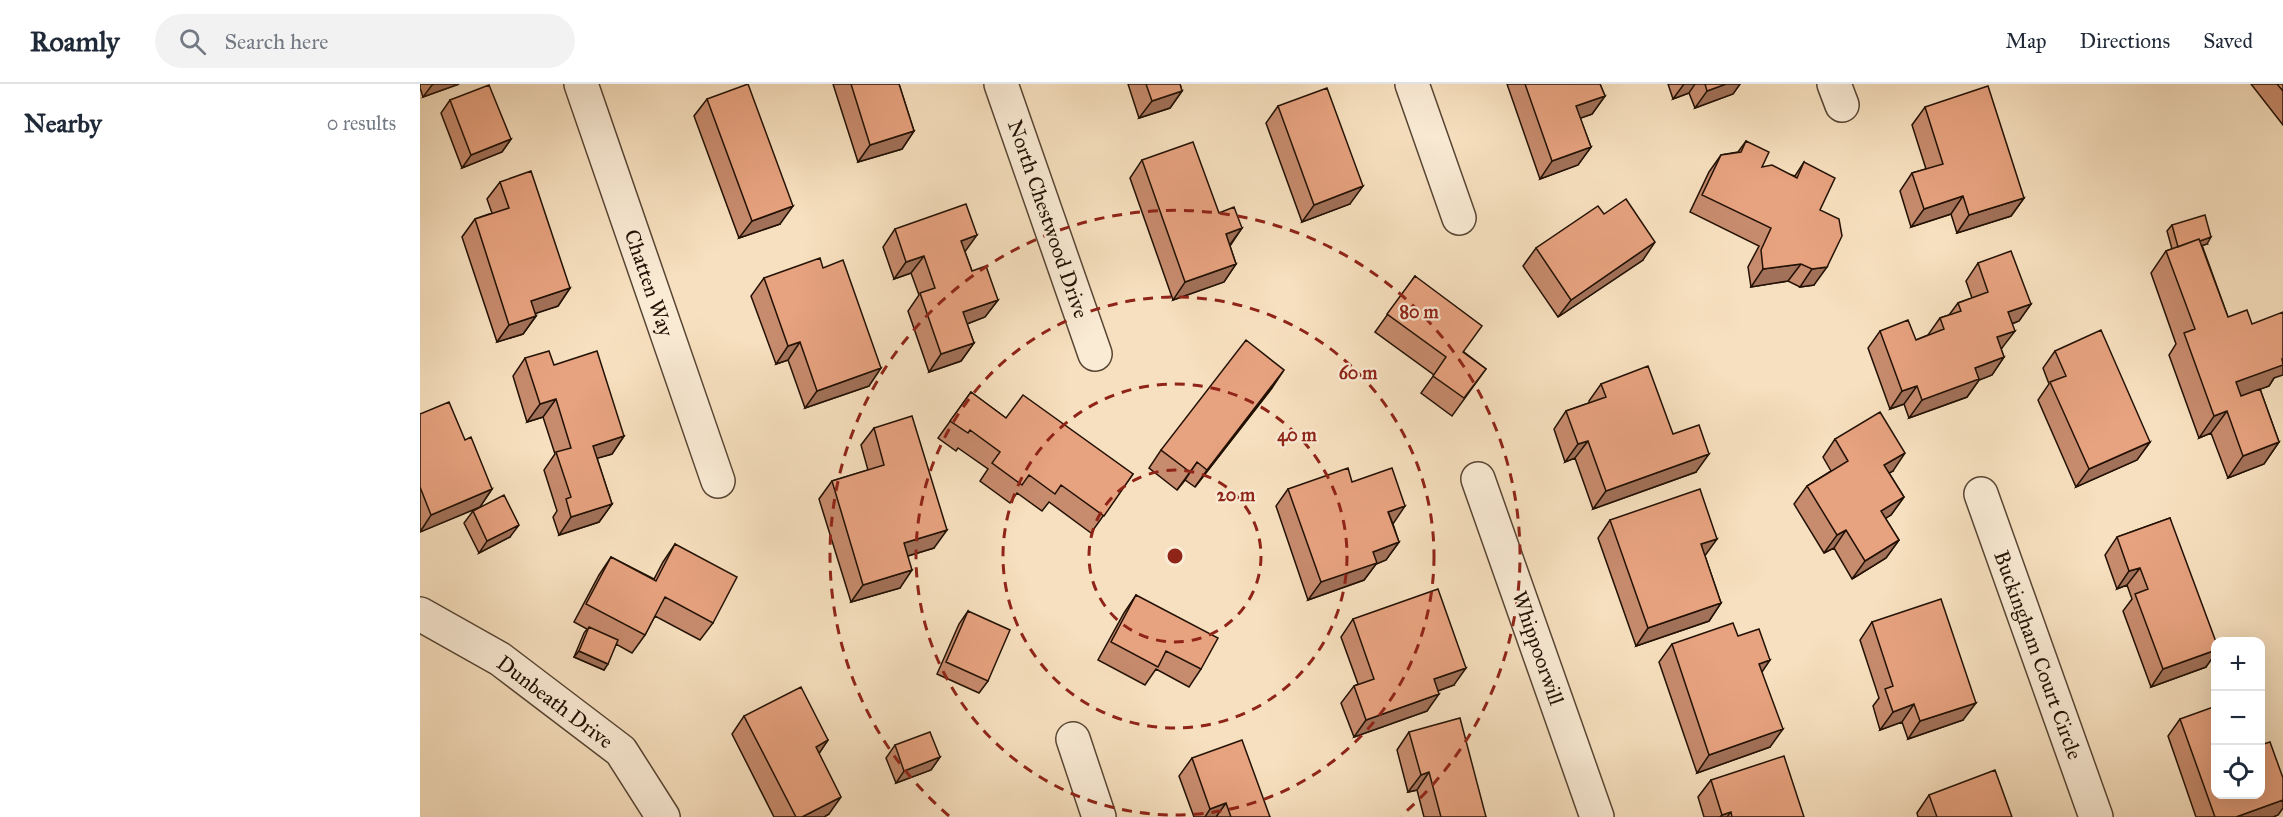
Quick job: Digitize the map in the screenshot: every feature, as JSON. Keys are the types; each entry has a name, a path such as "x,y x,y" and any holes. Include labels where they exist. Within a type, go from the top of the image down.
{"street":[{"name":"Chatten Way","path":"581,84 718,481"},
{"name":"North Chestwood Drive","path":"1000,84 1095,354"},
{"path":"1412,84 1459,218"},
{"name":"Whippoorwill","path":"1478,479 1597,817"},
{"name":"Buckingham Court Circle","path":"1981,494 2096,817"},
{"name":"Dunbeath Drive","path":"420,614 500,659 621,752 663,817"},
{"path":"1072,739 1099,817"}],"building":[{"path":"748,84 793,206 752,221 707,99"},
{"path":"851,84 899,84 914,131 870,145"},
{"path":"1146,84 1180,84 1182,91 1152,101"},
{"path":"1525,84 1600,84 1605,96 1576,106 1591,147 1552,161"},
{"path":"1705,84 1726,84 1707,91"},
{"path":"489,85 511,139 471,155 450,100"},
{"path":"1988,86 2024,198 1969,215 1963,196 1924,209 1912,173 1943,164 1925,107"},
{"path":"1327,88 1363,186 1314,205 1278,106"},
{"path":"1746,141 1769,152 1762,167 1772,165 1797,178 1804,162 1835,178 1820,210 1839,219 1842,236 1827,267 1812,269 1801,264 1763,269 1761,250 1771,228 1702,195 1721,155 1741,152"},
{"path":"1193,142 1219,213 1234,207 1242,228 1226,234 1236,264 1185,282 1142,160"},
{"path":"531,171 570,288 531,301 536,316 509,325 475,219 509,208 500,182"},
{"path":"1626,199 1655,242 1571,300 1536,248 1598,206 1604,214"},
{"path":"966,204 977,235 961,241 972,271 986,266 998,300 963,312 974,343 941,354 920,293 935,288 924,256 906,262 895,229"},
{"path":"2205,215 2211,237 2178,247 2172,225"},
{"path":"2199,239 2228,317 2247,310 2252,324 2283,312 2283,365 2236,382 2241,396 2260,389 2279,442 2243,456 2227,411 2214,416 2184,333 2195,329 2166,251"},
{"path":"2011,251 2031,304 2008,312 2015,331 1997,337 2004,357 1975,368 1979,379 1922,400 1917,386 1902,391 1880,331 1908,320 1916,340 1944,329 1940,318 1961,311 1958,303 1988,292 1978,263"},
{"path":"820,258 823,268 843,260 881,368 817,391 800,342 788,346 764,278"},
{"path":"1415,276 1482,326 1463,352 1486,369 1464,398 1433,376 1446,357 1387,314"},
{"path":"2101,330 2150,442 2089,469 2050,382 2066,376 2055,351"},
{"path":"1246,340 1284,370 1207,470 1197,462 1190,472 1161,450"},
{"path":"549,351 554,365 597,351 624,436 593,446 612,504 571,517 566,499 571,497 556,452 571,448 556,399 540,404 525,358"},
{"path":"1648,366 1673,434 1699,425 1709,454 1606,491 1588,441 1578,444 1566,411 1606,397 1601,384"},
{"path":"971,392 1006,418 1023,395 1133,474 1104,516 1061,485 1055,494 1029,475 1022,485 992,463 1000,452 970,430 968,433 950,421"},
{"path":"449,402 465,440 471,437 492,489 431,515 420,487 420,414"},
{"path":"1880,412 1905,453 1884,465 1904,497 1881,511 1899,540 1865,561 1846,530 1837,535 1807,486 1848,461 1835,439"},
{"path":"912,416 947,530 904,543 912,570 863,585 832,481 884,465 874,428"},
{"path":"1348,468 1352,482 1392,468 1405,506 1388,512 1399,542 1373,552 1377,563 1321,582 1288,489"},
{"path":"1700,489 1717,539 1701,544 1721,603 1648,628 1610,520"},
{"path":"504,495 519,525 487,541 473,511"},
{"path":"2170,518 2214,637 2211,637 2211,652 2163,669 2135,594 2148,589 2140,568 2129,571 2117,537"},
{"path":"675,544 737,577 713,623 665,597 645,635 586,604 611,557 656,581"},
{"path":"1438,589 1466,668 1434,679 1439,694 1366,720 1354,686 1374,679 1353,619"},
{"path":"1136,595 1218,638 1201,669 1166,651 1158,667 1111,642"},
{"path":"1941,599 1976,703 1920,721 1914,704 1893,712 1885,689 1893,686 1872,622"},
{"path":"968,611 1010,630 988,681 946,662"},
{"path":"1733,623 1738,636 1759,629 1770,660 1759,664 1783,729 1709,755 1672,644"},
{"path":"589,627 618,640 608,664 579,651"},
{"path":"801,687 828,740 816,747 841,797 802,817 796,817 744,716"},
{"path":"2211,708 2211,799 2265,799 2265,744 2270,742 2283,778 2283,800 2236,817 2215,817 2180,719"},
{"path":"1460,718 1486,817 1441,817 1429,772 1421,775 1409,732"},
{"path":"930,732 940,757 904,771 895,745"},
{"path":"1242,740 1270,817 1231,817 1226,803 1210,809 1192,758"},
{"path":"1784,756 1804,817 1732,817 1731,812 1722,815 1711,780"},
{"path":"1995,770 2012,817 1937,817 1929,795"}]}
